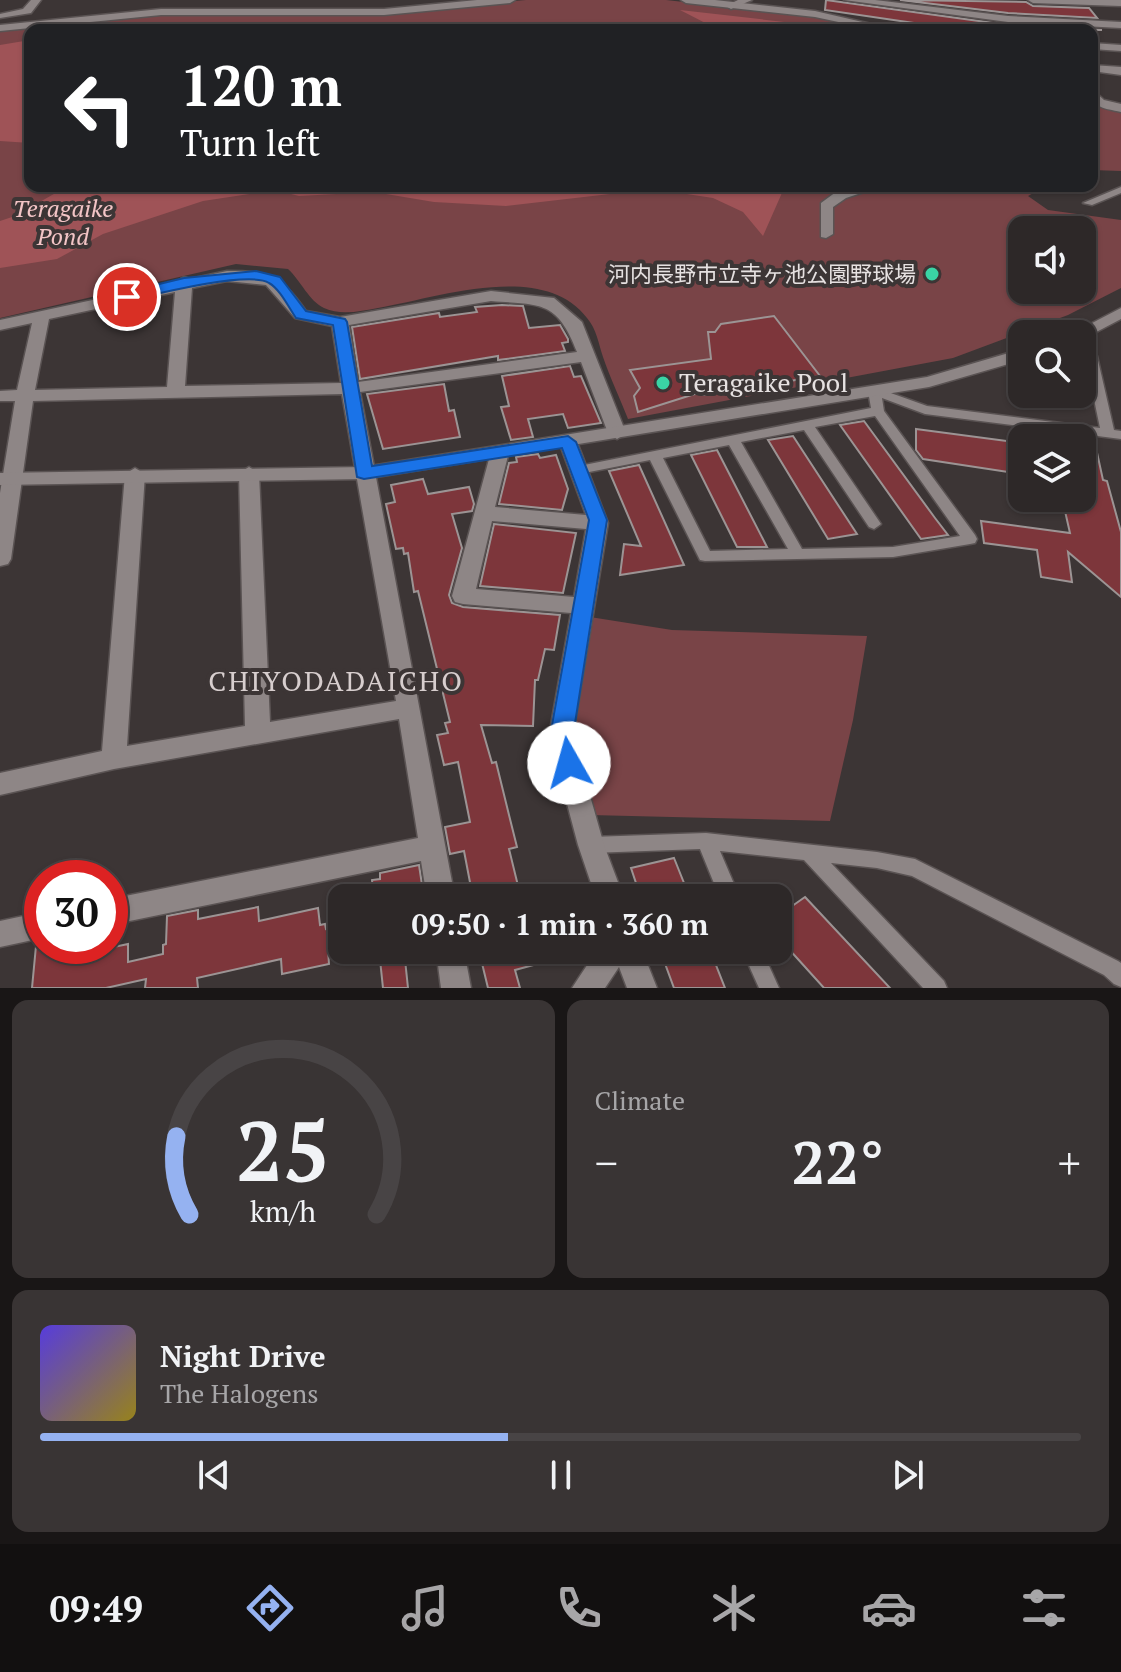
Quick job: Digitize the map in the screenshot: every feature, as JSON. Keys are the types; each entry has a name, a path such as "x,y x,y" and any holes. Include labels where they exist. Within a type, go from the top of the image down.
{"street":[{"path":"0,17 27,11 36,0"},
{"path":"40,24 161,12 384,12 510,0"},
{"path":"686,0 815,14 863,24"},
{"path":"731,6 747,0"},
{"path":"849,0 1121,25"},
{"path":"1033,0 1121,3"},
{"path":"1001,24 1008,15"},
{"path":"0,28 24,26"},
{"path":"1098,46 1121,48"},
{"path":"1116,70 1121,80"},
{"path":"1098,100 1121,108"},
{"path":"826,234 826,206 841,195 852,192"},
{"path":"0,325 41,318 184,282 256,275 275,280 301,315 340,322 491,296 548,301 574,322 617,433"},
{"path":"176,390 184,282"},
{"path":"1096,326 1121,313"},
{"path":"0,559 7,479 41,318"},
{"path":"340,322 353,388 364,473 439,884"},
{"path":"0,396 353,388 586,356"},
{"path":"7,479 135,474 364,473 929,382 1008,358"},
{"path":"568,442 598,523 561,736 605,884"},
{"path":"499,452 463,596 585,606"},
{"path":"249,473 258,734"},
{"path":"114,759 135,474"},
{"path":"484,513 598,523"},
{"path":"0,784 114,759 409,708"},
{"path":"128,908 433,847"},
{"path":"0,934 24,929"},
{"path":"452,964 456,988"},
{"path":"587,988 604,964"},
{"path":"633,964 642,988"}],"lane":[{"path":"1088,203 1121,190"},
{"path":"874,391 925,410 1115,434 1096,372"},
{"path":"654,454 705,556 893,552 970,539 878,411 874,391"},
{"path":"579,470 878,411"},
{"path":"807,425 874,524"},
{"path":"733,440 798,554"},
{"path":"706,841 724,884"},
{"path":"591,845 706,841 877,860 915,868 1111,968 1121,977"},
{"path":"809,853 937,988"},
{"path":"758,964 769,988"}],"shaded area":[{"path":"526,0 666,0 818,17 850,24 66,24 164,15 331,16"},
{"path":"24,28 24,192 1035,192 1028,196 1048,210 1092,216 1008,216 1008,304 1090,304 1068,315 1055,320 1008,320 1008,337 953,358 628,419 587,318 568,301 544,291 517,287 458,291 365,310 337,312 314,301 288,269 236,264 0,318 0,30"},
{"path":"1098,106 1121,112 1121,171 1098,170"},
{"path":"1096,217 1121,220 1121,288 1096,301"},
{"path":"590,617 672,630 867,636 853,720 830,821 590,815 570,738"}],"water":[{"path":"680,10 802,24 707,24"},
{"name":"Teragaike Pond","path":"24,41 24,143 0,141 0,45"},
{"name":"Teragaike Pond","path":"57,192 262,192 203,201 103,234 57,259 0,268 0,221"},
{"name":"Teragaike Pond","path":"283,192 374,192 299,196"},
{"name":"Teragaike Pond","path":"374,192 782,192 763,236 743,212 713,198 680,193 610,194 506,206 434,202"}],"building":[{"path":"826,0 1001,24 924,24 825,10"},
{"path":"900,0 1026,2 1033,6 1089,8 1097,18 1008,13"},
{"path":"523,306 529,328 560,325 568,339 568,342 562,343 565,351 498,360 498,356 360,379 352,327 439,313 440,317 477,312 475,307"},
{"path":"774,316 820,376 703,395 701,392 638,412 634,396 640,388 630,370 711,359 708,332 715,332 721,324"},
{"path":"570,366 574,377 581,376 601,423 568,428 563,414 528,419 533,437 511,440 501,407 509,406 502,376"},
{"path":"444,384 449,411 454,410 460,437 383,449 367,394"},
{"path":"864,421 948,535 921,539 840,425"},
{"path":"916,429 1008,441 1008,472 923,459 916,450"},
{"path":"793,436 857,534 828,539 768,440"},
{"path":"1096,448 1121,532 1121,597 1068,552 1072,582 1041,577 1037,550 984,543 981,521 1070,533 1065,512 1096,512"},
{"path":"717,450 767,547 737,547 691,455"},
{"path":"538,454 540,458 556,455 568,489 562,510 499,504 509,463 517,462 516,457"},
{"path":"639,465 684,565 620,575 624,544 641,546 609,471"},
{"path":"423,479 428,494 469,487 474,504 472,511 452,514 462,548 449,595 452,603 463,607 560,615 554,650 545,649 538,680 535,680 533,726 481,725 492,763 496,762 517,847 509,849 518,884 470,884 464,851 450,854 445,827 470,822 458,762 444,765 437,735 448,733 445,723 450,722 418,591 414,592 408,553 404,554 403,548 396,549 386,504 395,502 391,485"},
{"path":"494,524 576,533 563,593 480,586"},
{"path":"674,858 684,884 636,884 631,868"},
{"path":"419,865 422,884 372,884 372,880 380,879 380,873"},
{"path":"805,897 890,988 824,988 792,953 792,906"},
{"path":"258,907 259,921 318,908 320,925 325,924 328,929 329,964 282,974 281,959 197,978 198,988 145,988 146,979 106,988 32,988 34,964 128,964 163,954 167,916 198,910 198,919"},
{"path":"380,964 405,964 408,988 383,988"},
{"path":"482,964 537,964 515,970 520,988 488,988"},
{"path":"665,964 716,964 725,988 674,988"}],"place":[{"name":"河内長野市立寺ヶ池公園野球場","path":"932,274"},
{"name":"Teragaike Pool","path":"663,383"}],"district":[{"name":"CHIYODADAICHO","path":"336,681"}],"route":[{"path":"127,297 184,282 256,275 275,280 301,315 340,322 353,388 364,473 568,442 598,520 561,736 569,763"}]}
